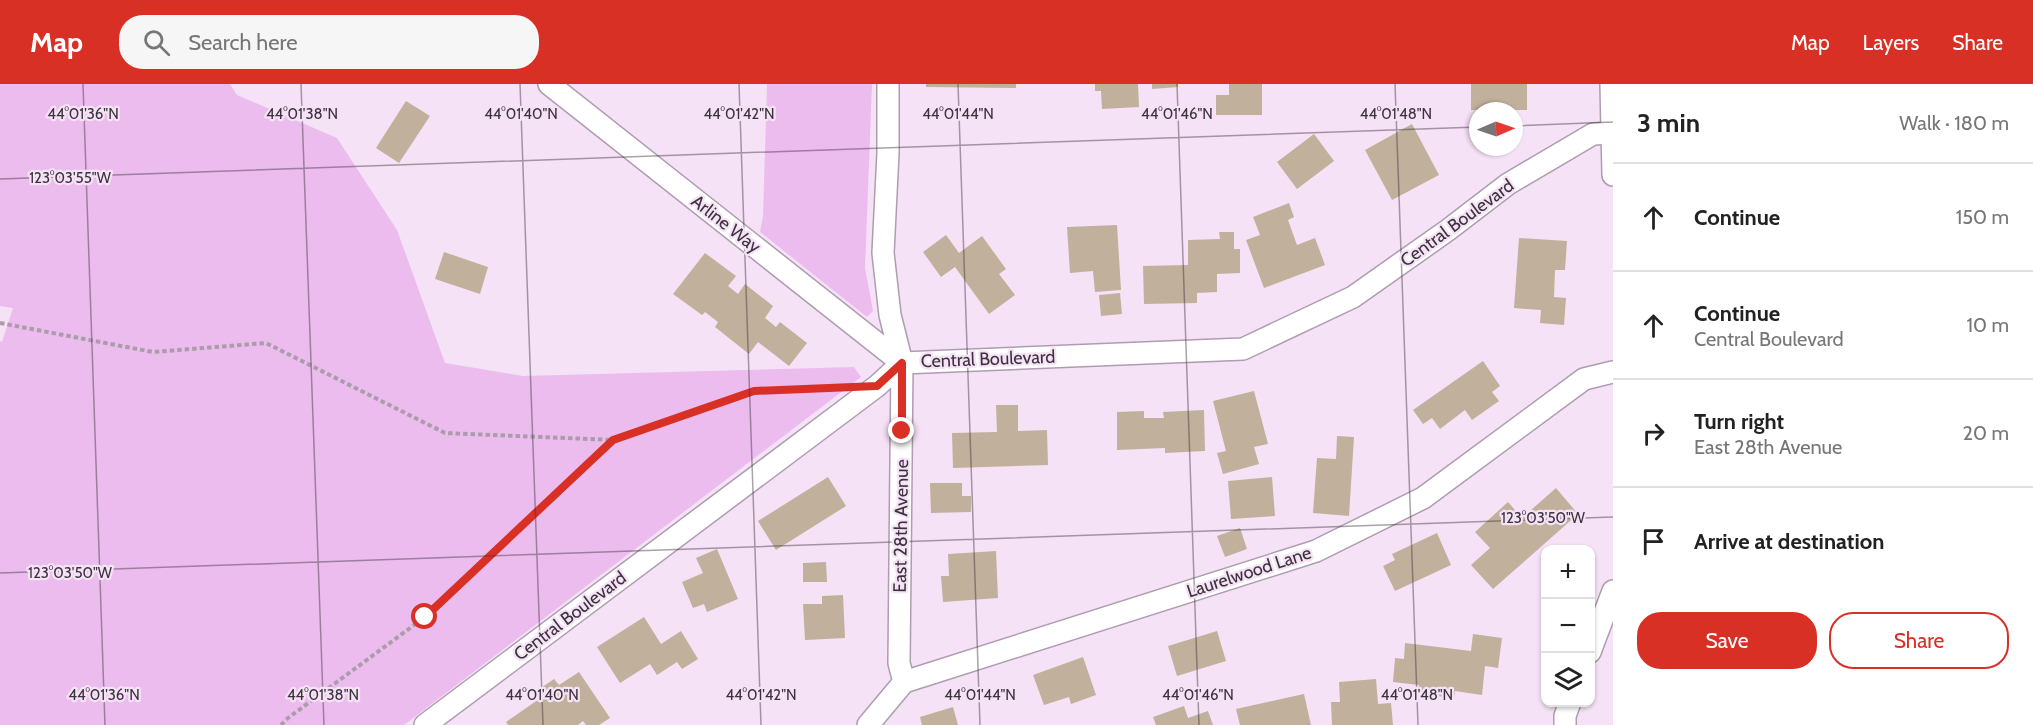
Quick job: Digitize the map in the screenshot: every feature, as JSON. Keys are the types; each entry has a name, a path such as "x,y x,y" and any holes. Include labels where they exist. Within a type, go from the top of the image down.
{"street":[{"name":"Arline Way","path":"549,84 902,363"},
{"name":"East 28th Avenue","path":"888,84 888,153 883,253 890,315 902,363 899,663 904,682"},
{"path":"1612,92 1613,175"},
{"name":"Central Boulevard","path":"425,725 877,386 902,363 1243,349 1353,297 1448,230 1508,184 1593,134 1612,133"},
{"name":"Laurelwood Lane","path":"904,682 1316,551 1423,498 1584,379 1613,372"},
{"path":"1595,639 1613,591"},
{"path":"868,725 904,682"},
{"path":"1565,725 1568,707"}],"path":[{"path":"0,323 153,352 266,344 445,433 613,440 754,391 877,386"},
{"path":"281,725 425,617 613,440"}],"shaded area":[{"path":"0,84 230,84 237,95 337,138 397,230 445,363 523,376 854,367 861,377 404,725 0,725 0,341 2,342 13,308 0,306"},
{"path":"767,84 872,84 865,268 873,311 867,317 760,232 763,216"}],"building":[{"path":"926,84 1016,84 1016,88 926,87"},
{"path":"1095,84 1138,84 1139,107 1102,109 1101,91 1095,91"},
{"path":"1152,84 1178,84 1178,87 1152,89"},
{"path":"1229,84 1262,84 1262,115 1216,115 1216,95 1229,95"},
{"path":"1471,84 1527,84 1527,110 1523,110 1523,102 1471,102"},
{"path":"406,101 430,116 399,163 376,148"},
{"path":"1412,124 1439,175 1392,200 1365,150"},
{"path":"1314,134 1334,161 1297,189 1277,162"},
{"path":"1289,203 1294,217 1288,220 1297,245 1315,238 1325,265 1264,288 1246,240 1260,235 1253,217"},
{"path":"1117,225 1121,290 1095,292 1093,271 1070,273 1067,227"},
{"path":"1219,232 1234,232 1234,249 1240,249 1240,273 1217,274 1217,292 1197,293 1197,303 1144,304 1143,266 1188,265 1188,240 1220,239"},
{"path":"946,235 959,253 982,236 1006,269 999,274 1015,295 989,314 955,267 941,277 923,252"},
{"path":"1519,238 1567,241 1565,270 1555,270 1554,297 1566,298 1564,325 1540,323 1541,310 1514,308"},
{"path":"444,252 488,267 480,294 435,279"},
{"path":"705,253 736,276 728,286 738,294 745,284 773,306 765,318 776,327 780,322 807,343 789,366 758,342 749,354 715,327 718,322 705,312 702,315 673,294"},
{"path":"1120,293 1122,314 1101,316 1099,295"},
{"path":"1483,361 1500,386 1492,392 1499,401 1472,420 1465,410 1440,429 1432,418 1423,424 1413,410"},
{"path":"1254,391 1268,444 1254,447 1259,464 1223,474 1217,453 1226,451 1213,401"},
{"path":"996,405 1018,405 1018,431 1047,430 1048,465 953,468 952,433 997,432"},
{"path":"1204,410 1205,451 1165,453 1165,448 1117,450 1117,412 1144,411 1144,418 1164,418 1163,412"},
{"path":"1337,436 1354,437 1349,516 1313,513 1317,458 1336,459"},
{"path":"828,477 846,506 776,550 758,521"},
{"path":"1272,477 1275,516 1231,519 1228,481"},
{"path":"930,483 962,483 962,496 971,496 971,512 931,513"},
{"path":"1556,488 1578,514 1493,589 1471,565 1490,548 1475,532 1508,502 1522,518"},
{"path":"1240,528 1247,549 1225,557 1217,536"},
{"path":"1437,533 1451,565 1395,591 1383,566 1395,560 1392,554"},
{"path":"717,549 738,599 707,612 704,604 693,608 682,582 703,573 696,558"},
{"path":"996,551 998,598 943,602 941,576 949,576 948,554"},
{"path":"826,562 827,582 803,582 803,563"},
{"path":"843,595 845,638 805,640 803,604 822,604 822,596"},
{"path":"644,617 661,644 681,631 698,659 682,669 677,662 657,675 650,664 620,683 597,647"},
{"path":"1217,631 1226,661 1177,676 1168,646"},
{"path":"1473,634 1502,638 1498,668 1485,666 1482,695 1455,691 1454,698 1418,694 1419,685 1393,682 1395,658 1404,659 1405,643 1471,651"},
{"path":"1083,657 1096,695 1071,704 1069,697 1044,705 1033,675"},
{"path":"579,672 610,718 599,725 586,725 583,721 578,725 508,725 506,722 542,697 538,690 554,679 559,685"},
{"path":"1376,679 1378,704 1391,703 1393,725 1332,725 1331,702 1340,702 1339,682"},
{"path":"1304,694 1311,725 1240,725 1236,709"},
{"path":"1184,706 1188,718 1208,711 1213,725 1156,725 1153,717"},
{"path":"953,707 958,725 922,725 920,717"}],"route":[{"path":"425,617 613,440 754,391 877,386 902,363 902,431"}]}
